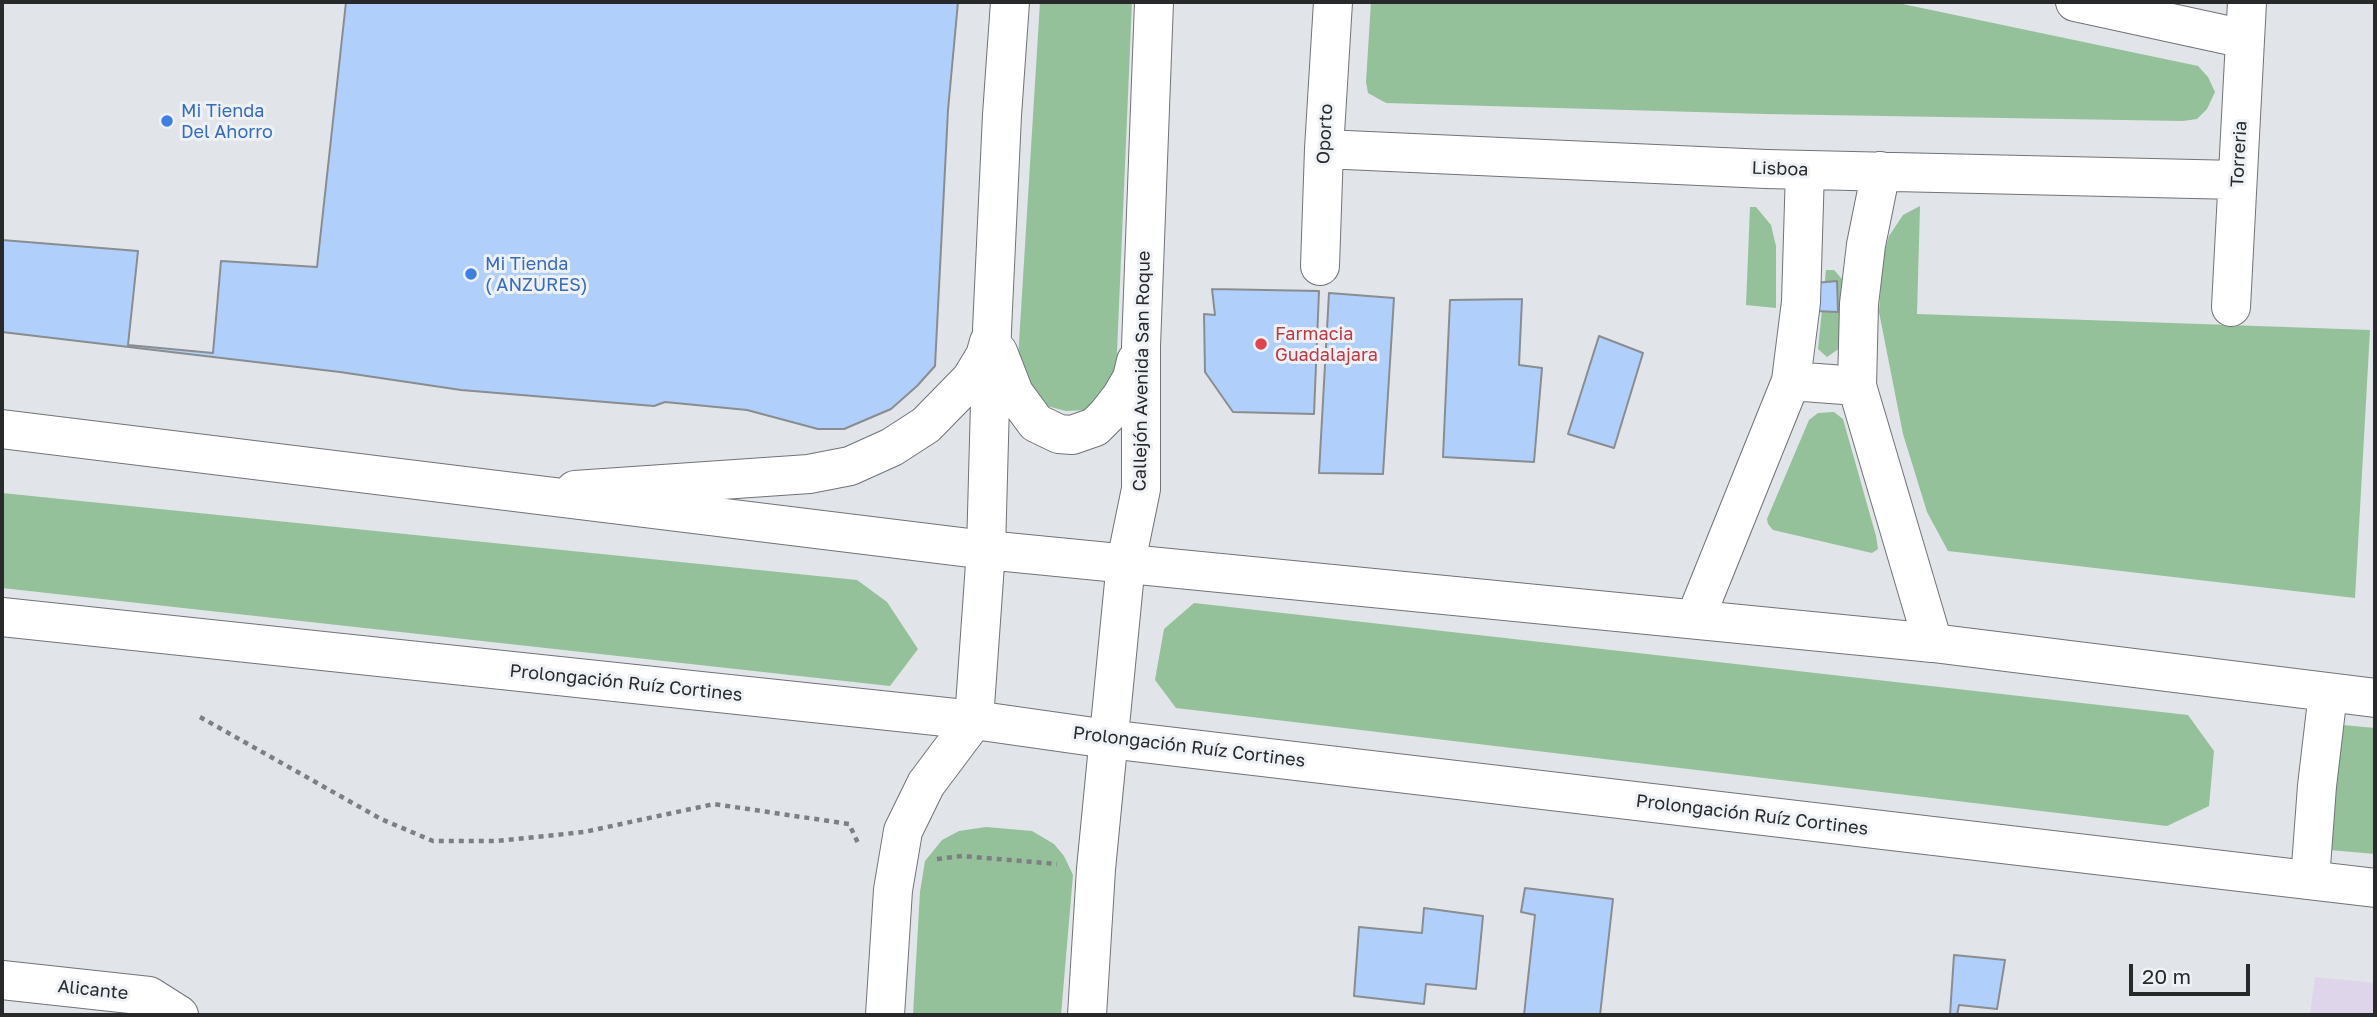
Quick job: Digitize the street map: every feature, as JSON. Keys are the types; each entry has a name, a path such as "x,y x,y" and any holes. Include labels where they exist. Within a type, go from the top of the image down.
{"street":[{"path":"885,1015 892,890 903,831 926,784 974,720 986,550 992,330 1010,2"},
{"name":"Callejón Avenida San Roque","path":"1087,1015 1096,869 1126,562 1141,489 1141,346 1154,2"},
{"name":"Oporto","path":"1321,266 1324,149 1333,2"},
{"path":"2075,2 2246,20"},
{"name":"Torreria","path":"2231,307 2246,20"},
{"name":"Lisboa","path":"1324,149 1805,170 2237,180"},
{"path":"1695,620 1791,381 1801,302 1805,170"},
{"path":"1881,171 1866,245 1858,304 1857,386 1933,643"},
{"path":"992,330 1002,366 1024,410 1042,428 1072,435 1095,427 1114,406 1132,378 1141,346"},
{"path":"532,494 808,474 850,466 892,447 918,431 948,405 971,379 985,356 992,330"},
{"path":"1791,381 1857,386"},
{"path":"2,429 986,550 1933,643 2375,698"},
{"name":"Prolongación Ruíz Cortines","path":"2,617 974,720 1108,739 2375,888"},
{"path":"2310,880 2328,693"},
{"name":"Alicante","path":"2,979 149,996 179,1015"}],"path":[{"path":"200,717 381,819 433,841 497,841 584,832 714,804 849,824 864,855"},
{"path":"925,860 962,856 1068,866"}],"shaded area":[{"path":"2315,977 2375,983 2375,1015 2310,1015"}],"green space":[{"path":"1040,2 1132,2 1116,375 1087,410 1066,411 1047,406 1034,397 1018,359"},
{"path":"1371,2 1893,2 2198,66 2208,77 2215,92 2207,109 2197,119 2183,121 1765,114 1386,103 1368,93 1366,82"},
{"path":"1920,206 1917,314 2370,330 2355,598 1948,551 1927,512 1903,434 1879,312 1883,257 1889,236 1903,215"},
{"path":"1750,207 1756,207 1771,225 1776,246 1776,308 1746,305"},
{"path":"1826,270 1834,270 1842,279 1840,348 1827,357 1818,349"},
{"path":"1834,412 1843,419 1876,536 1878,549 1872,553 1773,530 1768,524 1767,519 1809,420 1818,413"},
{"path":"2,493 857,580 887,602 918,649 890,686 2,588"},
{"path":"1194,603 2188,715 2214,751 2209,806 2167,826 1176,708 1155,680 1164,629"},
{"path":"2343,725 2375,728 2375,854 2330,850"},
{"path":"986,827 1032,831 1054,844 1064,856 1073,875 1061,1015 913,1015 920,892 925,861 942,840 959,831"}],"building":[{"name":"Mi Tienda Del Ahorro","path":"2,2 346,2 317,267 221,261 213,353 128,345 138,251 2,240"},
{"name":"Mi Tienda ( ANZURES)","path":"2,2 958,2 948,110 935,366 891,409 844,429 818,429 747,410 665,402 654,406 461,390 340,372 2,332"},
{"path":"1837,281 1838,312 1815,311 1815,283"},
{"name":"Farmacia Guadalajara","path":"1212,289 1319,291 1314,414 1233,412 1205,372 1204,314 1215,315"},
{"path":"1329,293 1394,298 1383,474 1319,473"},
{"path":"1522,299 1519,365 1542,368 1534,462 1443,457 1450,300"},
{"path":"1599,336 1643,353 1614,448 1568,434"},
{"path":"1525,888 1613,899 1600,1015 1524,1015 1535,915 1521,912"},
{"path":"1424,908 1483,916 1476,989 1426,984 1424,1004 1354,996 1359,927 1422,933"},
{"path":"1954,955 2005,960 1997,1009 1959,1005 1957,1015 1950,1015"}],"place":[{"name":"Mi Tienda Del Ahorro","path":"167,121"},
{"name":"Mi Tienda ( ANZURES)","path":"471,274"},
{"name":"Farmacia Guadalajara","path":"1261,344"}]}
